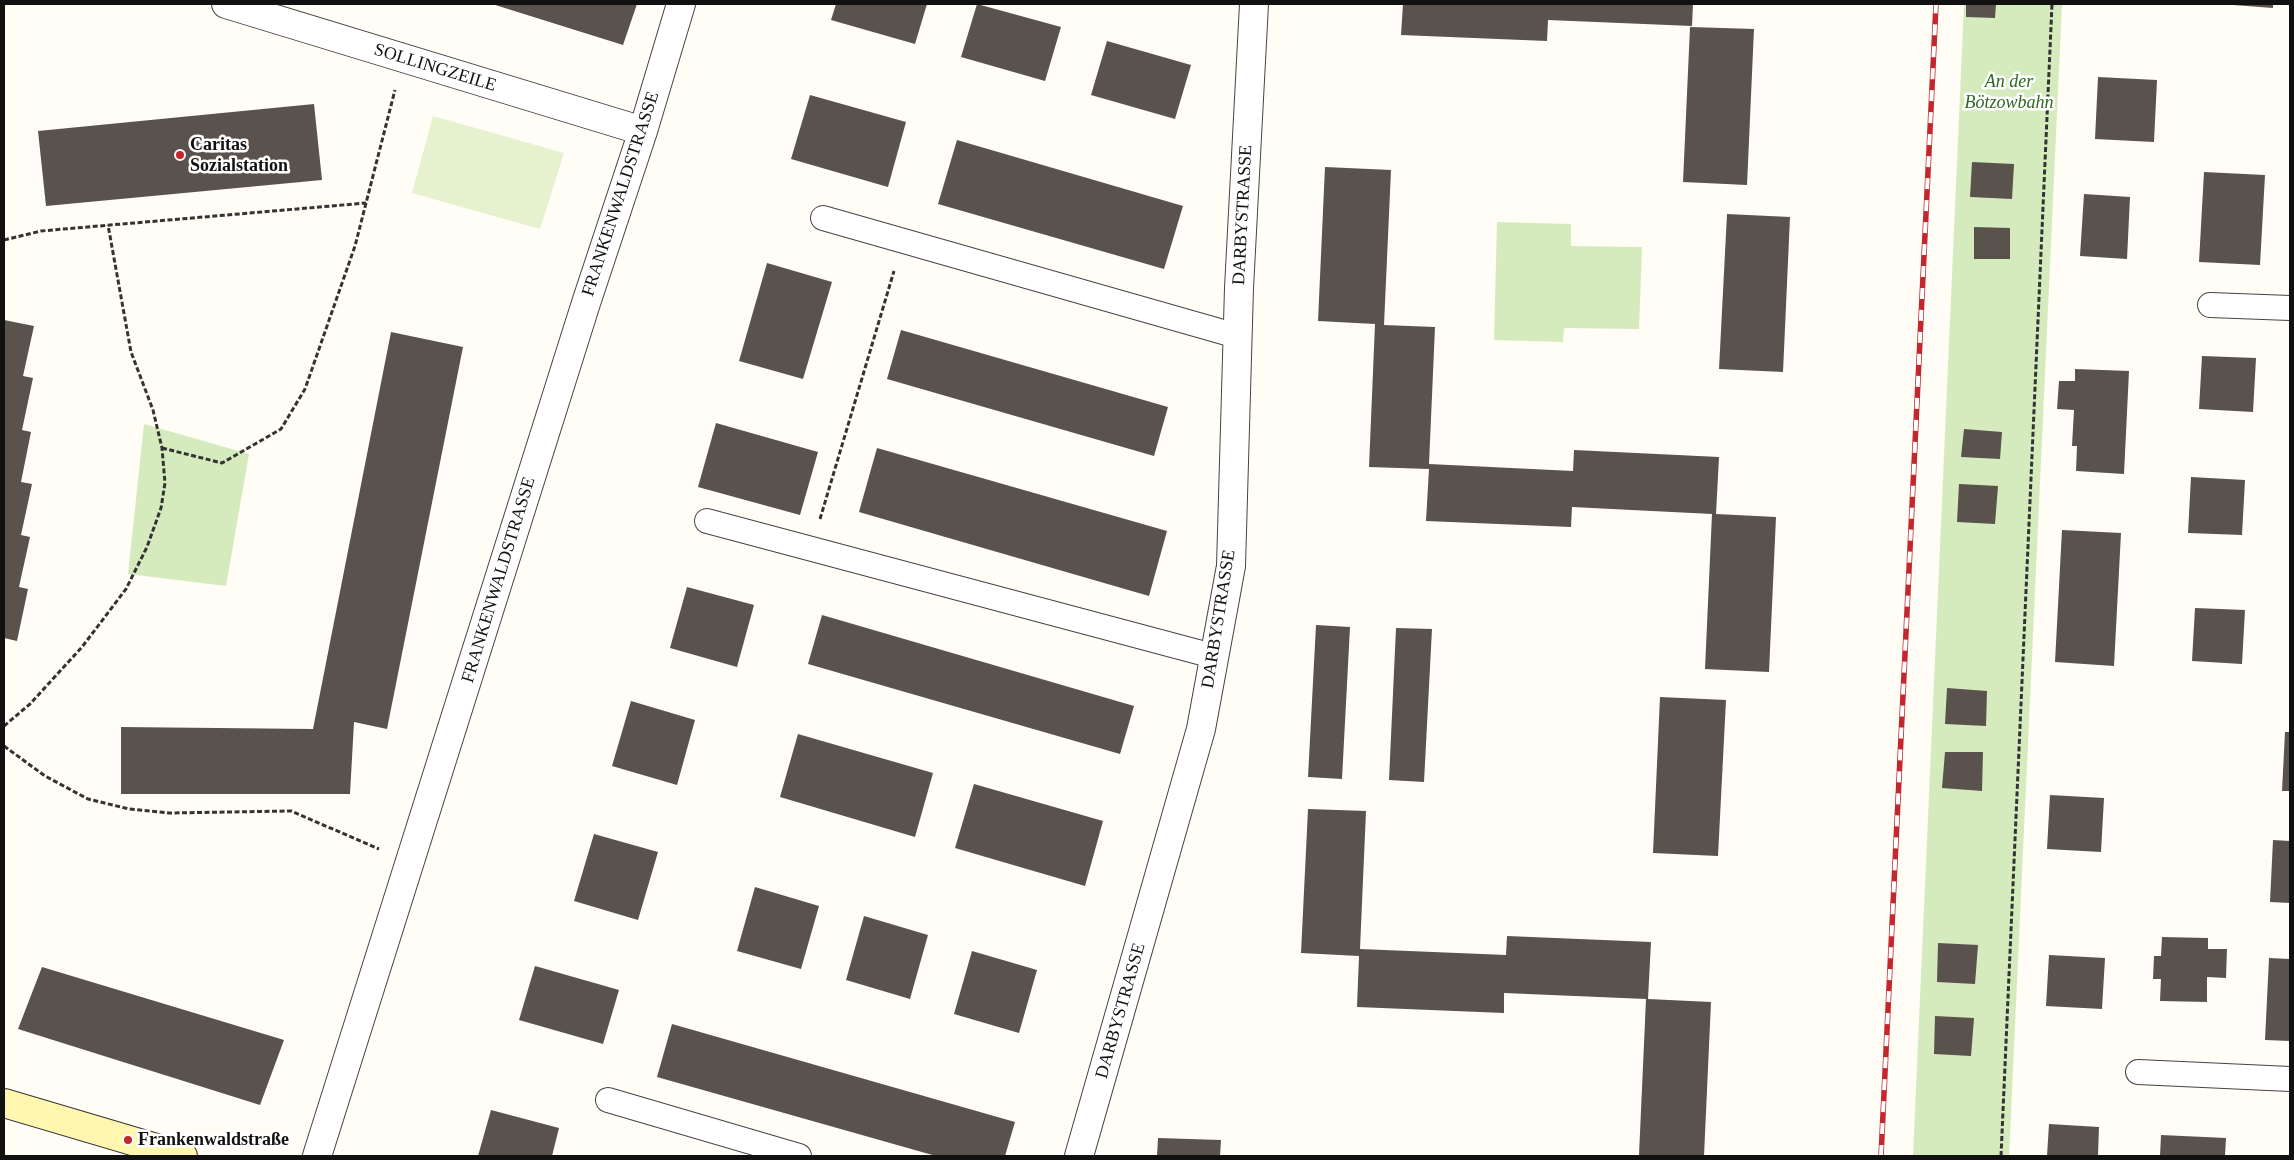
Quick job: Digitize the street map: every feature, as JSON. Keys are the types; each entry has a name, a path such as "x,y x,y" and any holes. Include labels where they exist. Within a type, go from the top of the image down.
{"street":[{"name":"SOLLINGZEILE","path":"226,4 643,131"},
{"name":"FRANKENWALDSTRASSE","path":"317,1156 583,312 643,131 681,4"},
{"name":"DARBYSTRASSE","path":"1079,1156 1201,730 1213,656 1231,566 1237,336 1254,4"},
{"path":"4,1103 184,1156"}],"lane":[{"path":"823,218 1237,336"},
{"path":"2210,305 2290,308"},
{"path":"707,522 1213,656"},
{"path":"2138,1072 2290,1079"},
{"path":"608,1100 799,1156"}],"path":[{"path":"2001,1156 2052,4"},
{"path":"162,448 222,463 281,428 305,389 355,246 396,84"},
{"path":"4,240 41,231 366,203"},
{"path":"4,726 30,704 82,647 126,590 147,547 161,508 165,483 162,448 153,410 131,352 108,225"},
{"path":"811,548 903,240"},
{"path":"4,746 45,776 88,799 129,809 169,812 291,811 382,850"}],"green space":[{"name":"An der Bötzowbahn","path":"1964,4 2062,4 2009,1156 1913,1156"},
{"path":"433,116 564,153 540,229 412,193"},
{"path":"1497,222 1571,224 1571,246 1642,247 1639,329 1564,328 1563,342 1494,340"},
{"path":"144,424 249,454 226,586 128,574"}],"building":[{"path":"492,4 637,4 623,45"},
{"path":"836,4 927,4 915,44 831,20"},
{"path":"977,4 1061,27 1045,81 961,57"},
{"path":"1403,4 1693,4 1692,26 1548,20 1547,41 1401,35"},
{"path":"1966,4 1996,4 1995,18 1966,17"},
{"path":"2220,4 2273,4 2273,8"},
{"path":"1690,27 1754,29 1747,185 1683,182"},
{"path":"1107,41 1191,65 1175,119 1091,95"},
{"path":"2098,77 2157,80 2154,142 2095,139"},
{"path":"810,95 906,122 888,187 791,159"},
{"name":"Caritas Sozialstation","path":"314,104 322,180 46,206 38,131"},
{"path":"957,140 1183,206 1164,269 938,204"},
{"path":"1972,162 2014,164 2012,199 1970,197"},
{"path":"1325,167 1391,170 1384,325 1435,327 1429,464 1573,471 1574,450 1719,457 1716,514 1776,517 1769,672 1705,669 1712,514 1572,507 1571,527 1426,521 1429,469 1369,467 1375,324 1318,321"},
{"path":"2204,172 2265,175 2260,265 2199,262"},
{"path":"2084,194 2130,197 2127,259 2080,256"},
{"path":"1727,214 1790,217 1783,372 1719,369"},
{"path":"1974,227 2010,228 2010,259 1974,259"},
{"path":"767,263 832,282 803,379 739,361"},
{"path":"4,320 34,326 23,376 33,378 22,430 31,432 21,482 32,484 21,535 30,537 19,587 28,589 17,641 4,638"},
{"path":"901,330 1168,407 1154,456 887,379"},
{"path":"391,332 463,347 387,729 354,722 350,794 121,794 121,727 313,729"},
{"path":"2202,356 2256,358 2253,412 2199,409"},
{"path":"2075,369 2129,371 2124,474 2076,471 2077,446 2072,446 2074,410 2057,409 2059,381 2075,381"},
{"path":"716,423 818,452 800,515 698,487"},
{"path":"1964,429 2002,432 2000,459 1961,457"},
{"path":"877,448 1167,531 1149,596 859,512"},
{"path":"2191,477 2245,480 2242,535 2188,533"},
{"path":"1959,484 1998,486 1995,524 1957,522"},
{"path":"2062,530 2121,533 2114,666 2055,662"},
{"path":"687,587 754,605 737,667 670,648"},
{"path":"2195,608 2245,610 2242,664 2192,661"},
{"path":"822,615 1134,706 1120,754 808,664"},
{"path":"1316,625 1350,627 1342,779 1308,777"},
{"path":"1396,628 1432,629 1424,782 1389,780"},
{"path":"1947,688 1987,691 1986,726 1945,724"},
{"path":"1660,697 1726,700 1718,856 1653,853"},
{"path":"631,701 695,720 677,785 612,766"},
{"path":"2285,732 2290,732 2290,791 2282,791"},
{"path":"798,734 933,773 915,837 780,797"},
{"path":"1945,752 1983,752 1982,791 1942,788"},
{"path":"974,784 1103,821 1085,886 955,848"},
{"path":"2050,795 2104,798 2101,852 2047,849"},
{"path":"1308,809 1366,811 1360,949 1506,955 1507,936 1651,942 1648,999 1711,1002 1704,1156 1639,1155 1646,999 1504,993 1504,1013 1357,1007 1359,956 1301,953"},
{"path":"594,834 658,852 638,920 574,901"},
{"path":"2273,840 2290,841 2290,903 2270,902"},
{"path":"755,887 819,906 801,969 737,951"},
{"path":"864,916 928,935 910,999 846,980"},
{"path":"2162,937 2208,938 2208,949 2227,949 2226,978 2207,977 2207,1002 2160,1001 2161,979 2153,979 2154,956 2161,956"},
{"path":"1938,943 1978,945 1975,984 1937,982"},
{"path":"972,951 1037,970 1019,1033 954,1014"},
{"path":"2049,955 2105,958 2102,1009 2046,1006"},
{"path":"2269,958 2290,959 2290,1041 2265,1040"},
{"path":"535,966 619,990 603,1044 519,1020"},
{"path":"42,967 284,1040 260,1105 18,1029"},
{"path":"1935,1016 1974,1018 1971,1056 1934,1054"},
{"path":"672,1024 1015,1122 1005,1156 936,1156 657,1077"},
{"path":"491,1110 559,1128 552,1156 478,1156"},
{"path":"2049,1124 2099,1127 2098,1156 2047,1156"},
{"path":"2161,1135 2226,1138 2225,1156 2160,1156"},
{"path":"1158,1138 1221,1140 1220,1156 1157,1156"}],"railway":[{"path":"1881,1156 1936,4"}],"place":[{"name":"Caritas Sozialstation","path":"180,155"},
{"name":"Frankenwaldstraße","path":"128,1140"}]}
